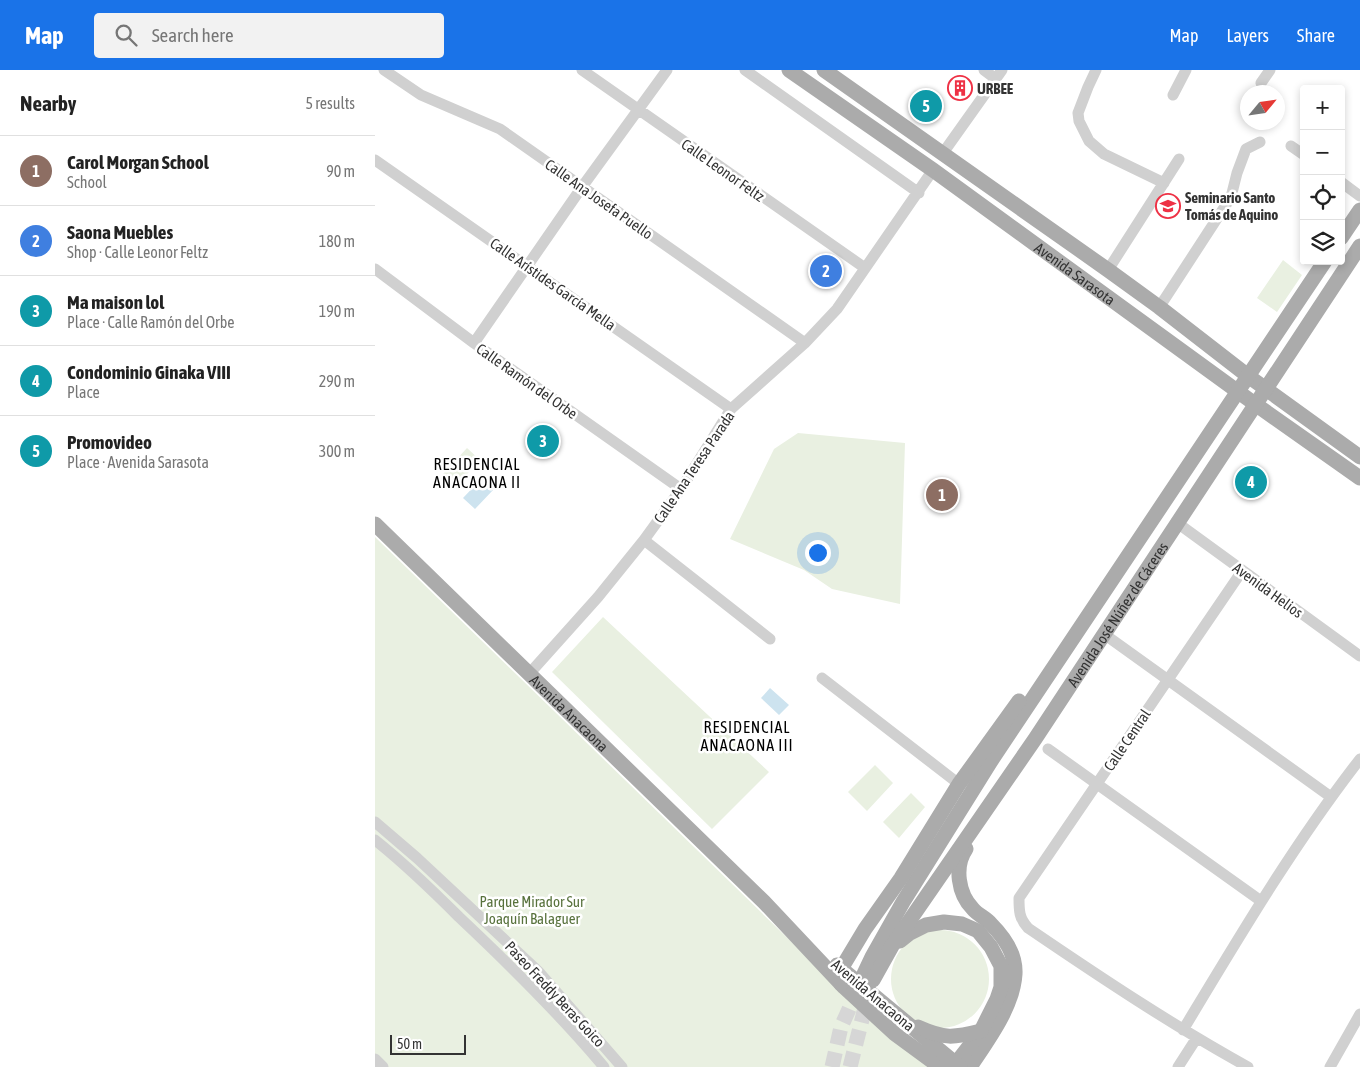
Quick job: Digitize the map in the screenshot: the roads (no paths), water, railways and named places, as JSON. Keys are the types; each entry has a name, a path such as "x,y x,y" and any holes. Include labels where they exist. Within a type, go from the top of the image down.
{"main road":[{"name":"Avenida Sarasota","path":"789,70 933,170 1238,392 1360,478"},
{"name":"Avenida Sarasota","path":"824,70 1159,306 1248,376 1360,457"},
{"path":"1345,232 1360,210"},
{"name":"Avenida José Núñez de Cáceres","path":"852,979 892,946 1105,634 1360,246"},
{"name":"Avenida José Núñez de Cáceres","path":"852,979 903,902 947,828 1322,265"},
{"name":"Avenida Anacaona","path":"375,524 764,902 852,979 879,1010 895,1034 940,1067"},
{"path":"1140,537 1159,550"},
{"path":"1127,558 1145,571"},
{"path":"852,979 865,929 901,878 959,784 1019,702 1042,673 1069,644 1090,655"},
{"path":"960,1066 1007,1007 1013,988 1014,960 1008,946 991,923 973,909 966,900 959,875 959,865 963,854 984,824 999,790"},
{"path":"892,946 910,933 927,925 944,922 962,924 978,931 991,947 1001,966 1001,987 981,1030 960,1066"},
{"name":"Avenida Anacaona","path":"879,1010 903,1020 960,1066"},
{"path":"903,1020 946,1037 959,1037 981,1030"}],"street":[{"name":"Calle Ana Josefa Puello","path":"384,70 421,95 500,129 805,343"},
{"name":"Calle Leonor Feltz","path":"582,70 865,268"},
{"path":"474,343 582,187 667,70"},
{"path":"745,70 919,192"},
{"path":"943,153 999,74 984,70"},
{"path":"1096,70 1078,113 1079,121 1089,141 1104,154 1164,184"},
{"path":"1173,95 1186,70"},
{"path":"1261,83 1270,70"},
{"path":"1159,306 1231,197 1246,149 1260,142"},
{"path":"1291,146 1300,152"},
{"path":"1108,270 1179,159"},
{"name":"Calle Arístides García Mella","path":"375,160 731,409"},
{"name":"Calle Ana Teresa Parada","path":"529,674 598,596 644,540 681,489 731,409 805,343 837,309 933,170"},
{"path":"1345,185 1360,196"},
{"name":"Calle Ramón del Orbe","path":"375,269 474,343 681,489"},
{"name":"Avenida Helios","path":"1177,522 1360,656"},
{"path":"644,540 770,639"},
{"name":"Calle Central","path":"1183,1030 1110,984 1028,928 1021,920 1019,898 1242,571"},
{"path":"1105,634 1331,797"},
{"path":"822,678 959,784"},
{"path":"1048,749 1261,901"},
{"path":"1248,1067 1183,1030 1261,901 1331,797 1360,759"},
{"name":"Paseo Freddy Beras Goico","path":"375,822 417,858 539,972 622,1067"},
{"name":"Paseo Freddy Beras Goico","path":"375,840 419,879 527,982 604,1067"},
{"path":"1330,1067 1360,1014"},
{"path":"1178,1067 1196,1039"},
{"path":"375,1059 383,1067"}],"water":[{"path":"482,478 494,489 475,509 463,498"},
{"path":"770,688 789,705 779,715 761,698"}],"tunnel":[{"path":"832,1067 841,1027 859,987"},
{"path":"850,1067 868,996"}],"place":[{"name":"URBEE","path":"960,88"},
{"name":"Promovideo","path":"926,106"},
{"name":"Seminario Santo Tomás de Aquino","path":"1168,206"},
{"name":"Saona Muebles","path":"826,271"},
{"name":"Ma maison lol","path":"543,441"},
{"name":"Condominio Ginaka VIII","path":"1251,482"},
{"name":"Carol Morgan School","path":"942,495"}],"district":[{"name":"RESIDENCIAL ANACAONA II","path":"477,473"},
{"name":"RESIDENCIAL ANACAONA III","path":"747,736"}],"park label":[{"name":"Parque Mirador Sur Joaquín Balaguer","path":"532,910"}]}
